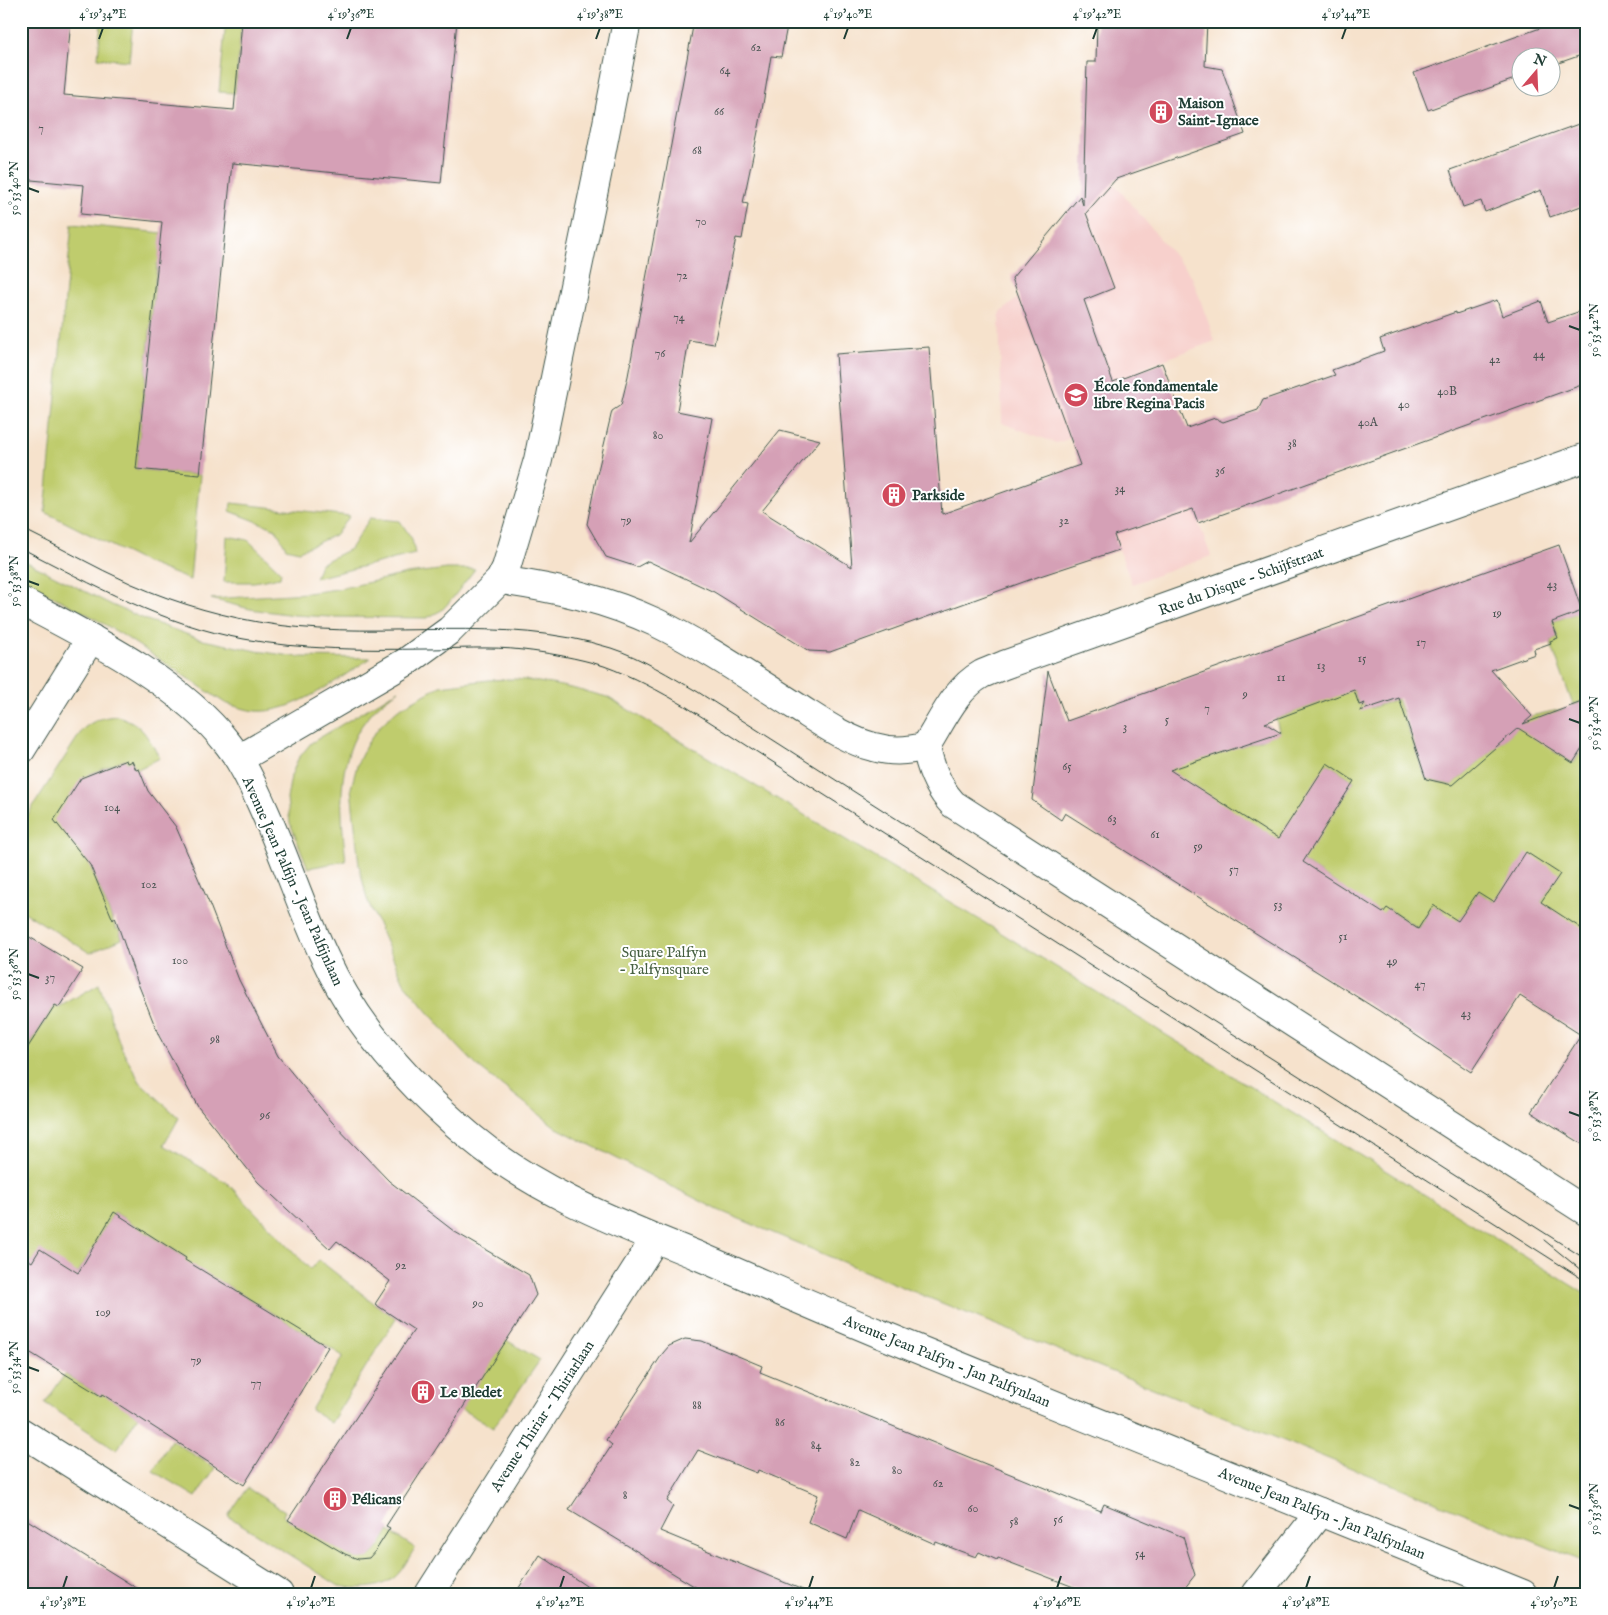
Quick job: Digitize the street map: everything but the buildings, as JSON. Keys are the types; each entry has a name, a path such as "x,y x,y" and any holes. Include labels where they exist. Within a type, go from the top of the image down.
{"street":[{"path":"239,759 406,662 450,630 500,580 506,568 538,460 627,21"},
{"name":"Rue du Disque - Schijfstraat","path":"926,746 949,709 968,685 982,675 997,668 1587,457"},
{"path":"500,580 578,594 621,608 657,623 697,645 835,730 863,744 875,748 899,750 913,750 926,746 928,758 937,780 944,794 953,804 1587,1212"},
{"name":"Avenue Jean Palfijn - Jean Palfijnlaan","path":"21,601 91,638 174,692 211,725 239,759 277,839 323,955 340,989 376,1042 403,1073"},
{"path":"21,750 91,638"},
{"name":"Avenue Jean Palfyn - Jan Palfynlaan","path":"403,1073 474,1140 509,1165 551,1191 593,1212 803,1302 1523,1594"},
{"name":"Avenue Thiriar - Thiriarlaan","path":"429,1594 655,1239"},
{"path":"21,1432 279,1594"},
{"path":"1256,1594 1320,1512"}],"shaded area":[{"name":"École fondamentale libre Regina Pacis","path":"1112,181 1192,277 1215,341 1141,368 1211,556 1132,584 1077,436 1056,443 1002,423 999,314 1019,297 1010,274 1017,272 1084,191"}],"green space":[{"path":"101,21 133,21 129,61 98,58"},
{"path":"226,21 242,21 235,93 219,92"},
{"path":"72,224 223,239 157,264 136,469 200,475 190,580 142,561 45,512"},
{"path":"231,503 350,516 335,535 299,551 286,548 276,529 230,511"},
{"path":"370,518 400,521 412,539 415,554 315,578 320,564 350,549"},
{"path":"227,536 248,540 281,572 280,577 254,582 224,582"},
{"path":"21,559 112,605 203,640 298,657 371,658 316,693 286,707 256,711 240,708 225,703 121,634 87,614 21,580"},
{"path":"447,569 475,569 442,610 427,618 294,615 250,609 211,599 307,593 338,589 407,574"},
{"path":"1587,609 1587,700 1573,705 1550,641 1558,638 1552,622"},
{"name":"Square Palfyn - Palfynsquare","path":"515,679 562,686 607,697 985,923 1587,1295 1587,1563 917,1293 718,1210 557,1128 477,1066 452,1040 404,983 367,899 359,865 351,788 358,762 367,744 380,726 397,710 440,686"},
{"path":"1353,689 1359,705 1369,702 1371,708 1397,699 1426,779 1452,785 1531,716 1563,709 1587,739 1587,932 1536,910 1559,874 1494,902 1478,892 1455,926 1441,917 1444,912 1433,905 1418,928 1387,908 1381,917 1334,882 1239,821 1099,763 1242,746 1279,731 1276,719","holes":["1565,732 1585,744 1574,763 1553,751","1327,763 1354,781 1324,827"]},
{"path":"399,690 378,706 362,725 352,743 346,762 343,781 342,821 346,861 308,868 290,823 287,799 291,776 298,759 311,743"},
{"path":"117,716 139,727 148,737 160,758 136,770 132,761 127,763 125,760 90,774 80,791 90,865 116,929 119,929 122,939 90,953 21,910 21,825 83,729 91,723 107,717"},
{"path":"99,984 121,1047 140,1082 179,1118 164,1145 227,1183 310,1269 319,1260 396,1318 331,1423 311,1410 343,1356 221,1282 117,1450 45,1403 65,1374 101,1396 186,1258 114,1212 78,1273 32,1262 21,1255 21,1059 55,1005 59,1007"},
{"path":"506,1340 540,1360 493,1428 461,1409"},
{"path":"171,1440 215,1468 196,1497 153,1471"},
{"path":"247,1488 285,1511 283,1516 351,1557 365,1558 370,1556 378,1548 389,1531 415,1548 401,1571 395,1577 382,1584 368,1588 339,1586 228,1516"}],"tram line":[{"path":"21,528 104,571 149,591 185,604 240,618 277,625 319,629 445,629 528,632 570,638 611,648 634,657 698,692 1587,1260"},
{"path":"21,548 102,589 157,614 214,633 266,643 334,648 486,648 523,650 594,663 635,679 685,706 1587,1282"},
{"path":"1544,1240 1587,1275"}],"place":[{"name":"Maison Saint-Ignace","path":"1161,112"},
{"name":"École fondamentale libre Regina Pacis","path":"1076,395"},
{"name":"Parkside","path":"894,495"},
{"name":"Le Bledet","path":"423,1392"},
{"name":"Pélicans","path":"335,1499"}]}
